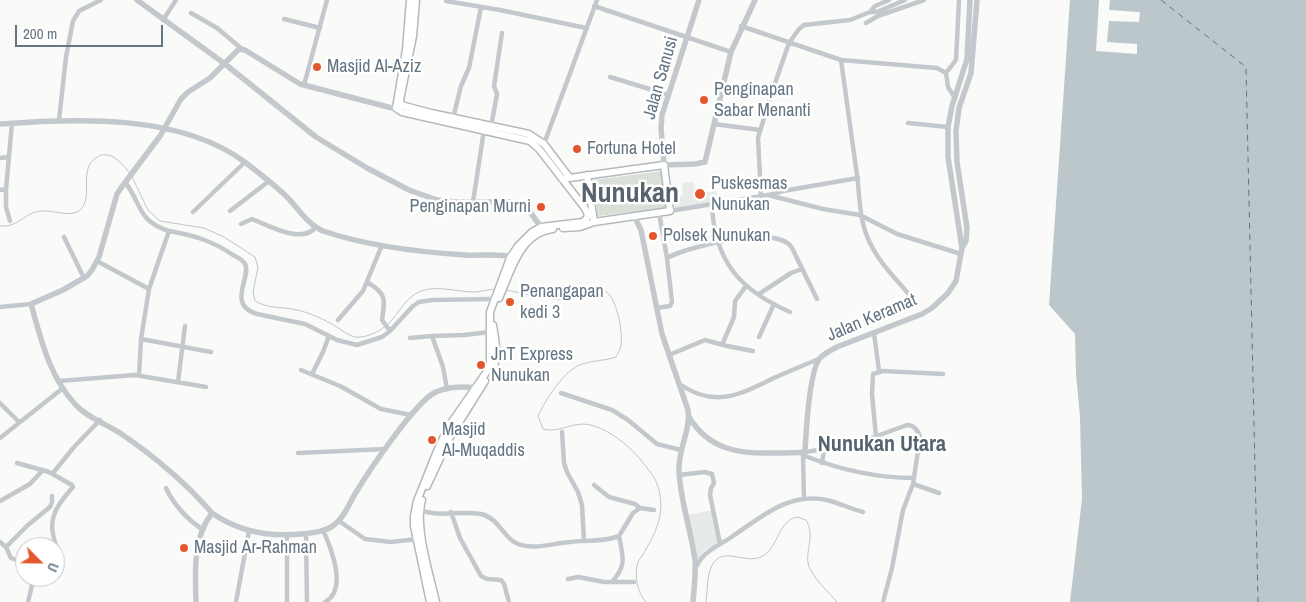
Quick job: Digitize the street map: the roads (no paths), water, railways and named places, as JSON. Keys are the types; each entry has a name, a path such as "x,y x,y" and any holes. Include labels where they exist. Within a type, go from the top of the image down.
{"main road":[{"path":"398,106 406,50 410,0"},
{"path":"398,106 414,36 416,0"},
{"path":"398,106 530,141 539,148 565,178"},
{"path":"436,117 453,118 530,134 544,144 586,210 588,218 583,222 541,227 532,232 518,246 489,317 491,364 440,455 422,500 420,510 422,536 436,602"},
{"path":"514,256 543,232 580,227 594,222 670,211 664,165 565,178"},
{"path":"587,175 594,222"},
{"path":"430,602 414,520 417,501 449,426 495,365 496,349 493,317 497,297"}],"street":[{"path":"59,120 66,57 74,17 79,11 101,0"},
{"path":"137,0 225,64 316,137 367,168 429,198 447,202 511,202 522,204 541,227"},
{"path":"163,20 176,0"},
{"path":"304,85 327,0"},
{"path":"544,144 596,0"},
{"name":"Jalan Sanusi","path":"664,165 661,122 700,0"},
{"path":"664,165 705,162 731,52 741,26 755,0"},
{"path":"870,12 875,6 890,0"},
{"path":"762,196 757,145 760,130 789,43 799,28 804,25 850,20 905,0"},
{"path":"866,23 878,16 924,0"},
{"path":"955,98 948,88 946,73 954,64 957,54 959,0"},
{"path":"768,195 860,216 897,234 962,251 948,157 948,126 952,106 967,59 970,0"},
{"name":"Jalan Keramat","path":"803,453 811,388 819,359 826,352 837,347 922,314 942,300 956,281 966,241 967,228 956,144 959,108 971,72 977,0"},
{"path":"446,1 586,28"},
{"path":"594,6 731,52"},
{"path":"453,118 457,97 469,68 481,7"},
{"path":"191,13 217,28 242,49 295,82 398,106"},
{"path":"284,19 320,28"},
{"path":"741,26 841,60 937,68 946,73"},
{"path":"492,126 497,94 494,86 502,33"},
{"path":"0,307 32,304 84,278 92,270 97,261 117,194 165,128 176,106 185,95 207,81 236,52 242,49"},
{"path":"841,60 858,178 860,216 870,242 882,264 912,298"},
{"path":"610,77 669,95"},
{"path":"952,106 959,108"},
{"path":"0,124 59,120 93,121 165,128 185,133 214,145 245,162 287,197 316,227 340,236 382,245 463,255 514,256"},
{"path":"10,221 3,190 10,157 12,123"},
{"path":"908,123 948,126"},
{"path":"714,124 760,130"},
{"path":"473,202 484,130"},
{"path":"0,158 10,157"},
{"path":"192,212 245,162"},
{"path":"951,177 959,176"},
{"path":"670,211 712,206 768,195 783,190 858,178"},
{"path":"126,181 142,213 151,224 169,231 208,240 244,263 246,266 242,301 249,311 306,324 350,344 357,345 378,339 419,302 497,297"},
{"path":"230,211 269,181"},
{"path":"712,206 714,233 735,276 758,294 790,312"},
{"path":"656,308 670,306 672,302 659,213"},
{"path":"642,215 641,230 662,334 681,385 689,417 703,433 720,445 735,451 803,453 852,445 907,425 916,429 920,438 913,484 903,510 892,568 883,602"},
{"path":"634,216 641,230"},
{"path":"241,224 246,220 252,219 275,230 304,234 312,232 316,227"},
{"path":"139,375 141,339 149,289 169,231"},
{"path":"64,237 84,278"},
{"path":"667,258 718,242 757,237 783,240 790,245 818,299"},
{"path":"338,320 362,293 382,245"},
{"path":"97,261 149,289"},
{"path":"758,294 791,273 802,269"},
{"path":"367,282 378,289 384,300 385,307 382,320 389,331"},
{"path":"722,345 734,317 735,301 746,286"},
{"path":"32,304 44,350 58,381 78,407 100,420 164,465 212,513 227,522 249,531 263,534 306,534 332,527 339,521 360,486 411,415 430,396 435,392 447,389 477,388"},
{"path":"758,337 774,304"},
{"path":"178,382 185,326"},
{"path":"410,338 490,332"},
{"path":"874,333 879,371"},
{"path":"312,374 324,352 329,336"},
{"path":"432,336 443,367 447,389"},
{"path":"141,339 211,352"},
{"path":"669,355 705,340 753,351"},
{"path":"681,385 695,393 724,398 755,388 819,359"},
{"path":"301,370 340,386 381,409 411,415"},
{"path":"876,437 871,381 873,374 879,371 942,374"},
{"path":"58,381 139,375 206,387"},
{"path":"0,438 63,388"},
{"path":"561,393 612,410 628,420 657,444 681,450"},
{"path":"0,403 19,422"},
{"path":"689,417 681,450 680,475 695,568 692,602"},
{"path":"53,473 74,447 100,420"},
{"path":"562,432 564,463 582,505 584,541"},
{"path":"298,453 386,450"},
{"path":"822,463 824,450"},
{"path":"803,453 822,463 850,472 870,476 914,478"},
{"path":"803,453 804,499"},
{"path":"17,463 53,473 71,483 73,487 61,499 54,516 52,526 54,537"},
{"path":"0,501 30,484 43,470"},
{"path":"680,475 705,472 712,474 714,483 710,488 710,495 720,544"},
{"path":"913,484 939,493"},
{"path":"594,485 609,497 635,504 640,508 654,510"},
{"path":"166,488 179,508 195,525 202,529"},
{"path":"6,547 50,507 52,496"},
{"path":"695,568 704,554 770,510 790,502 804,499 830,501 863,512"},
{"path":"612,582 623,565 619,536 633,513 640,508"},
{"path":"420,510 429,514 451,512 489,516 514,542 521,545 539,546 619,536"},
{"path":"451,512 460,538 480,576 487,579 501,580 509,602"},
{"path":"196,602 197,552 202,529 212,513"},
{"path":"339,521 365,539 391,542 418,538"},
{"path":"322,530 334,556 336,568 335,590 333,596 325,602"},
{"path":"236,602 249,531"},
{"path":"306,534 306,602"},
{"path":"286,602 287,535"},
{"path":"0,542 6,547 11,558 15,560"},
{"path":"568,579 578,577 612,582 634,582"},
{"path":"28,602 32,587"}],"waterway":[{"path":"0,226 11,225 38,211 67,214 80,210 86,198 88,169 91,163 100,155 114,157 130,174"},
{"path":"132,177 148,210 160,221 204,228 224,237 255,257 258,267 253,292 255,301 269,306 310,314 355,337 368,335 386,326 404,304 421,291 440,289 474,292 496,289"},
{"path":"505,290 559,300 571,300 593,290 603,290 612,299 620,324 621,347 616,357 575,367 556,386 538,416 543,429 556,430 587,424 607,432 630,449 654,477 660,493 661,510 654,534 638,562 636,572 638,589 646,602"},
{"path":"706,602 710,570 715,561 725,556 750,559 763,556 772,547 786,523 797,517 806,520 809,526 809,568 820,584 837,602"}],"place":[{"name":"Masjid Al-Aziz","path":"317,67"},
{"name":"Penginapan Sabar Menanti","path":"704,100"},
{"name":"Fortuna Hotel","path":"577,149"},
{"name":"Puskesmas Nunukan","path":"700,194"},
{"name":"Penginapan Murni","path":"541,207"},
{"name":"Polsek Nunukan","path":"653,236"},
{"name":"Penangapan kedi 3","path":"510,302"},
{"name":"JnT Express Nunukan","path":"481,365"},
{"name":"Masjid Al-Muqaddis","path":"432,440"},
{"name":"Masjid Ar-Rahman","path":"184,548"}],"district":[{"name":"Nunukan","path":"630,194"},
{"name":"Nunukan Utara","path":"882,445"}]}
